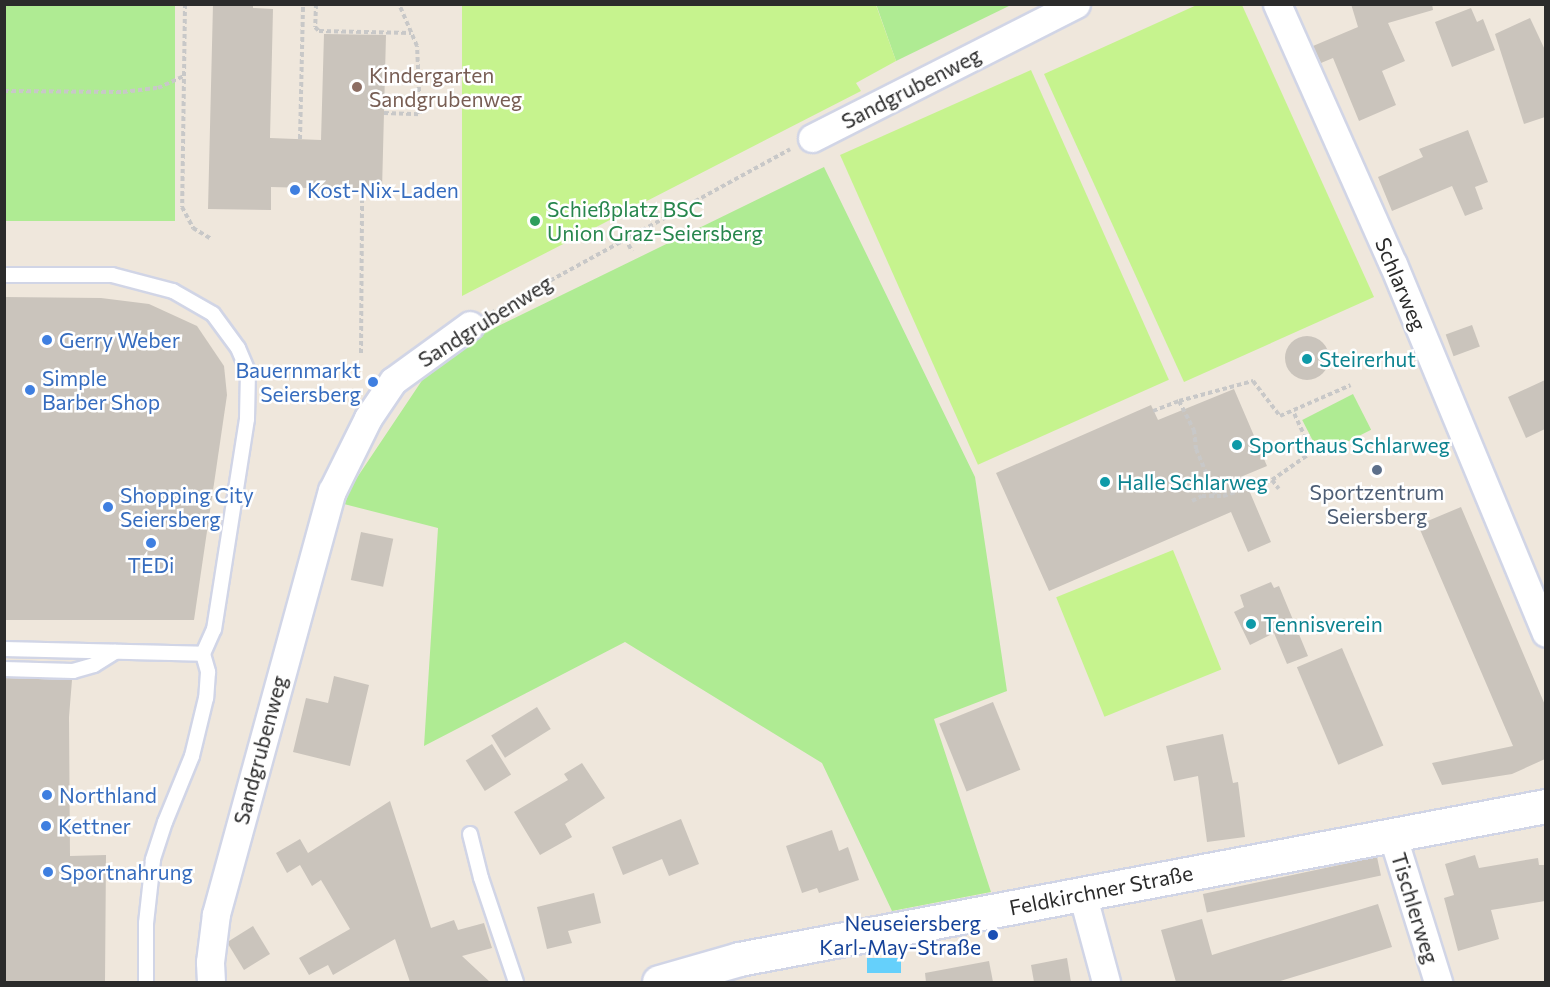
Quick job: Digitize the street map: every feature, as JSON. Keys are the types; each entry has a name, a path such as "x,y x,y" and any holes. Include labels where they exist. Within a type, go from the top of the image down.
{"street":[{"name":"Sandgrubenweg","path":"812,138 1076,4"},
{"name":"Schlarweg","path":"1277,4 1393,264 1545,633"},
{"name":"Sandgrubenweg","path":"211,982 210,962 216,914 332,491 368,418 393,381 470,325"},
{"name":"Feldkirchner Straße","path":"659,982 739,959 1545,806"},
{"name":"Tischlerweg","path":"1392,834 1438,982"},
{"path":"1082,893 1106,982"}],"lane":[{"path":"4,275 112,275 173,291 213,314 238,348 248,371 247,419 214,629 203,654 208,672 200,727 192,756 165,822 153,860 146,923 146,982"},
{"path":"4,649 203,654"},
{"path":"4,669 73,671 94,665 115,652"},
{"path":"470,834 481,878 516,982"}],"path":[{"path":"185,4 182,207 193,228 211,239"},
{"path":"300,139 303,4"},
{"path":"316,4 315,27 319,31 411,33"},
{"path":"384,113 420,114 417,46 399,4"},
{"path":"4,92 123,92 158,88 184,76"},
{"name":"Sandgrubenweg","path":"470,325 625,238 812,138"},
{"path":"361,353 359,348 362,192"},
{"path":"625,238 632,251"},
{"path":"1154,411 1179,401 1253,381 1280,416 1351,385"},
{"path":"1179,401 1194,430 1196,449 1216,496"},
{"path":"1192,501 1202,496 1223,496 1272,480 1312,452 1293,411"},
{"path":"1272,480 1279,489"}],"green space":[{"path":"876,4 1011,4 1011,5 896,61"},
{"path":"1199,4 1242,5 1374,297 1184,382 1044,74"},
{"path":"4,5 175,5 175,221 4,221"},
{"name":"Schießplatz BSC Union Graz-Seiersberg","path":"462,5 876,5 896,61 856,83 861,91 462,296"},
{"path":"1031,70 1169,380 978,465 840,155"},
{"path":"824,167 975,477 1007,691 934,719 991,892 892,911 822,763 625,642 424,746 438,528 340,503 439,355"},
{"path":"1353,394 1371,430 1320,456 1302,420"},
{"path":"1173,550 1221,670 1104,717 1056,597"}],"water":[{"path":"867,958 901,958 901,973 867,973"}],"building":[{"path":"213,4 253,4 253,8 273,9 270,138 321,140 324,34 386,35 382,190 271,187 271,210 208,209"},
{"path":"1351,4 1432,4 1433,10 1388,23 1405,61 1382,71 1396,105 1359,121 1333,58 1321,63 1313,46 1358,27"},
{"path":"1471,8 1477,22 1483,19 1495,50 1452,67 1435,22"},
{"path":"1530,18 1545,50 1545,117 1524,124 1495,34"},
{"path":"1468,130 1488,182 1475,187 1483,209 1465,216 1452,186 1392,211 1378,177 1423,157 1419,149"},
{"name":"Shopping City Seiersberg","path":"4,297 101,298 149,304 197,326 224,366 227,395 194,620 4,620"},
{"path":"1472,325 1480,347 1454,356 1446,335"},
{"name":"Steirerhut","path":"1307,336 1322,343 1329,358 1322,373 1307,380 1292,373 1285,358 1292,343"},
{"path":"1545,380 1545,429 1526,438 1508,397"},
{"path":"1234,389 1267,466 1243,476 1271,542 1248,552 1231,512 1049,591 996,473 1151,405 1158,420"},
{"path":"1461,507 1545,705 1545,759 1512,774 1442,785 1432,763 1513,746 1418,525"},
{"path":"361,532 393,539 383,587 351,580"},
{"path":"1271,582 1274,588 1279,586 1308,656 1287,664 1274,633 1250,645 1234,612 1244,607 1240,595"},
{"path":"1342,648 1383,746 1338,765 1297,667"},
{"path":"334,676 369,685 350,766 293,752 306,698 328,703"},
{"path":"4,678 72,680 69,717 70,856 106,855 105,982 4,982"},
{"path":"993,702 1020,770 967,791 939,724"},
{"path":"537,707 551,729 505,758 491,736"},
{"path":"1223,734 1233,783 1238,782 1245,837 1207,842 1198,776 1174,781 1166,746"},
{"path":"492,744 511,775 485,791 466,760"},
{"path":"582,763 605,798 565,824 572,837 540,855 514,812 568,780 564,774"},
{"path":"390,801 431,928 454,920 458,930 484,923 492,948 462,956 490,982 410,982 395,939 333,975 328,965 309,975 299,958 350,929 321,880 312,886 300,865 287,873 276,853 300,839 308,853"},
{"path":"681,819 699,864 669,876 662,859 623,875 612,847"},
{"path":"832,830 839,851 848,847 859,880 819,893 817,888 802,893 786,846"},
{"path":"1475,855 1479,868 1538,858 1539,865 1545,865 1545,901 1491,910 1499,939 1458,951 1444,898 1454,895 1445,864"},
{"path":"1377,857 1381,876 1207,913 1203,894"},
{"path":"594,893 601,923 568,931 572,943 547,949 537,907"},
{"path":"1378,904 1392,947 1277,982 1176,982 1161,930 1202,919 1212,955"},
{"path":"253,926 270,954 244,970 228,944 229,941"},
{"path":"1067,958 1071,982 1034,982 1031,965"},
{"path":"989,961 993,982 926,982 925,973"}],"place":[{"name":"Kindergarten Sandgrubenweg","path":"357,87"},
{"name":"Kost-Nix-Laden","path":"295,190"},
{"name":"Schießplatz BSC Union Graz-Seiersberg","path":"535,221"},
{"name":"Gerry Weber","path":"47,340"},
{"name":"Steirerhut","path":"1307,359"},
{"name":"Bauernmarkt Seiersberg","path":"373,382"},
{"name":"Simple Barber Shop","path":"30,390"},
{"name":"Sporthaus Schlarweg","path":"1237,445"},
{"name":"Sportzentrum Seiersberg","path":"1377,470"},
{"name":"Halle Schlarweg","path":"1105,482"},
{"name":"Shopping City Seiersberg","path":"108,507"},
{"name":"TEDi","path":"151,543"},
{"name":"Tennisverein","path":"1251,624"},
{"name":"Northland","path":"47,795"},
{"name":"Kettner","path":"46,826"},
{"name":"Sportnahrung","path":"48,872"},
{"name":"Neuseiersberg Karl-May-Straße","path":"993,935"}]}
